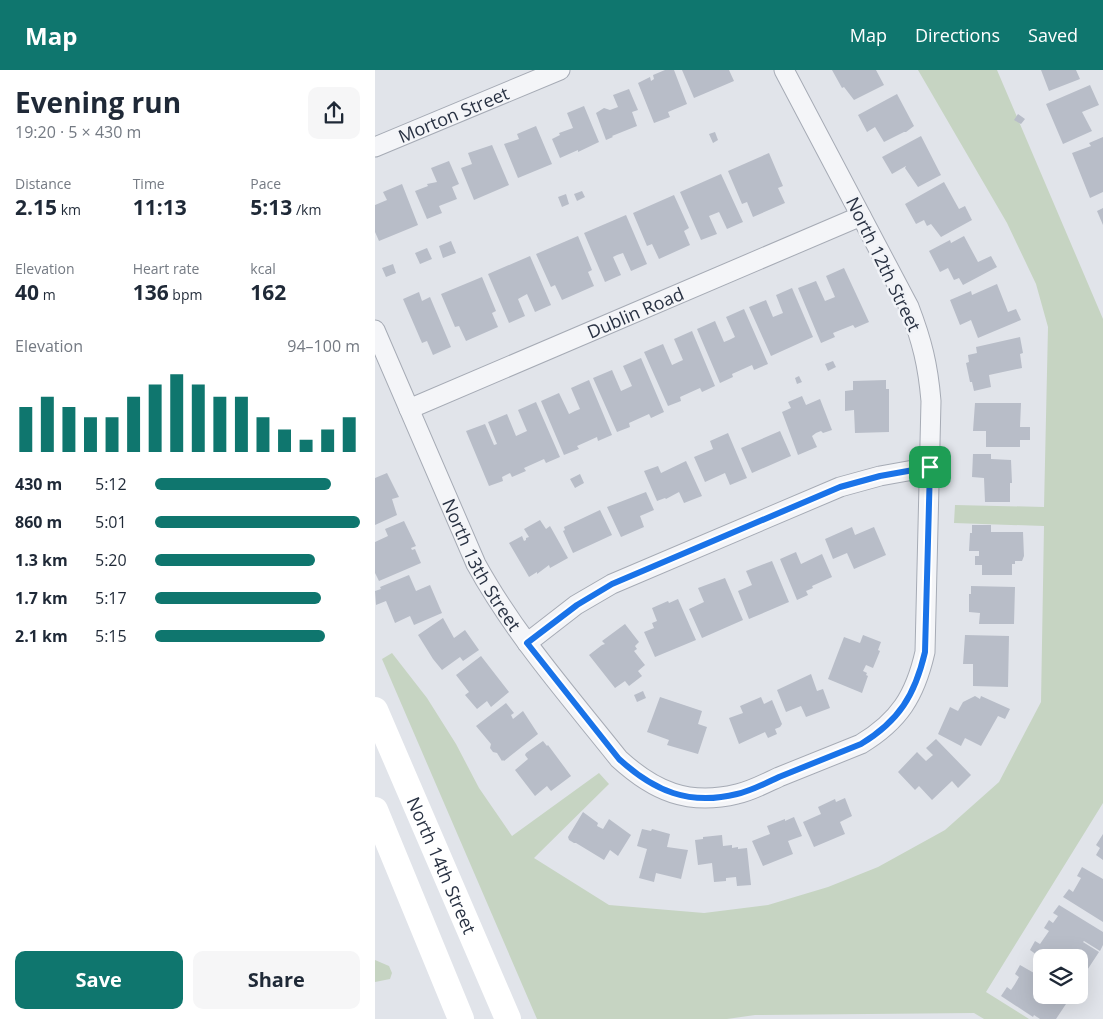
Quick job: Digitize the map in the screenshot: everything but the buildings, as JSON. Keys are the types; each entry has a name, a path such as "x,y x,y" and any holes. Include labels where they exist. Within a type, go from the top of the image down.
{"main road":[{"name":"North 14th Street","path":"375,710 508,1019"},
{"path":"375,810 461,1019"}],"street":[{"name":"Morton Street","path":"375,147 559,70"},
{"name":"North 12th Street","path":"783,70 909,307 922,341 931,402 925,652 920,676 903,707"},
{"name":"Dublin Road","path":"409,409 861,216"},
{"name":"North 13th Street","path":"375,330 476,564 493,596 527,643 619,759 634,773 667,792 689,798 714,798 738,794 861,744 889,723 903,707"},
{"path":"527,643 577,605 612,584 840,487 880,476 930,467"}],"green space":[{"path":"918,70 997,70 1103,319 1103,803 986,992 1029,1019 984,1019 974,1013 755,1015 727,1019 537,1019 382,659 392,653 427,698 456,744 479,788 512,836 599,773 609,784 534,858 609,905 704,913 768,905 828,887 878,867 945,830 999,782 1041,702 1044,526 954,523 955,505 1044,507 1048,327 1036,284 1007,223"},
{"path":"375,960 389,966 392,973 390,979 375,982"}],"route":[{"path":"930,467 925,652 920,676 903,707 889,723 861,744 738,794 714,798 689,798 667,792 634,773 619,759 527,643 577,605 612,584 840,487 880,476 930,467"}]}
